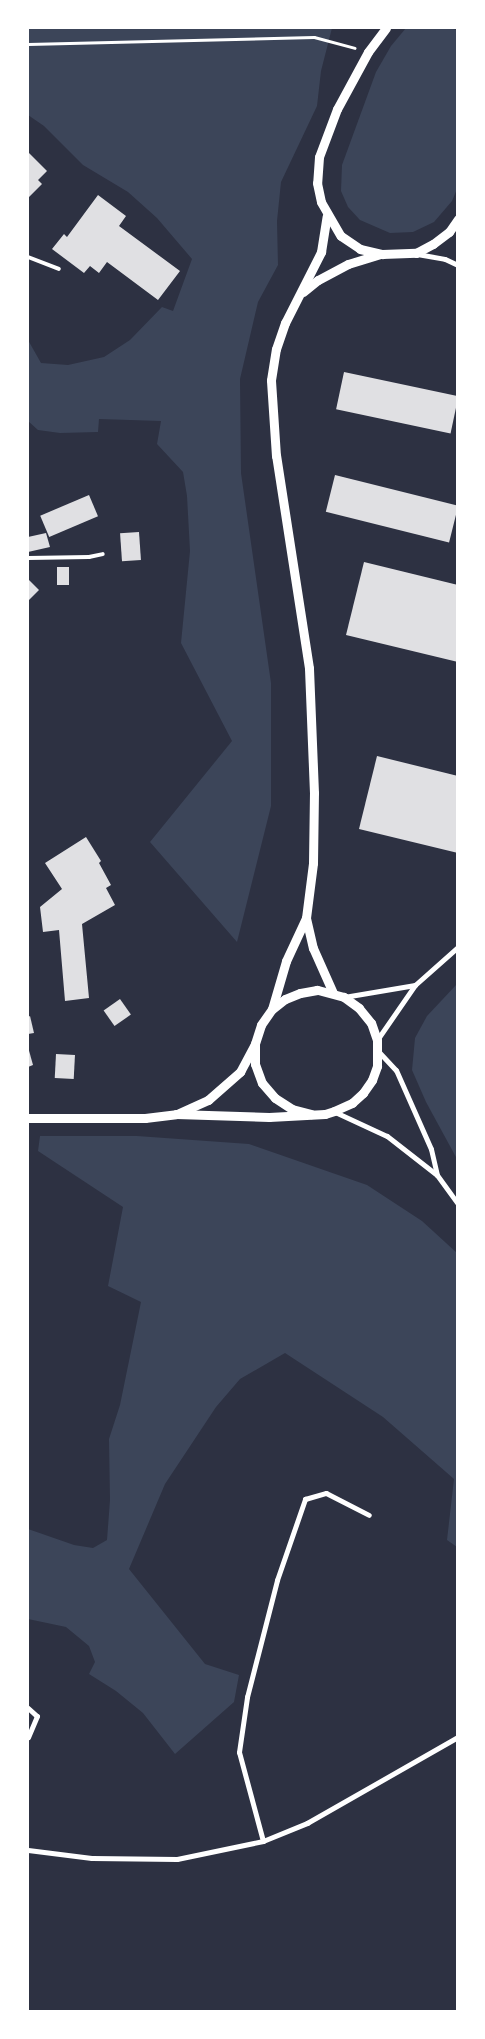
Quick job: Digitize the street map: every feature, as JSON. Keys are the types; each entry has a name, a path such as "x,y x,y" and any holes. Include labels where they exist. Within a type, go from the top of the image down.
{"street":[{"path":"376,28 376,41"},
{"path":"386,28 368,52 337,109 318,157 317,183 321,202 341,236 360,249 382,254 416,254 445,259 458,265"},
{"path":"272,1009 286,961 306,918 314,843 314,793 310,678 276,456 271,380 276,350 285,323 321,252 328,216"},
{"path":"416,254 449,232 458,219"},
{"path":"301,294 318,280 348,264 382,254"},
{"path":"306,918 314,948 333,993"},
{"path":"377,1040 415,985 458,947"},
{"path":"344,997 415,985"},
{"path":"28,1118 145,1118 176,1114 269,1117 334,1111 352,1103 363,1093 372,1080 377,1066 378,1051 377,1040 371,1023 359,1008 344,997 333,993 317,990 300,993 285,999 272,1009 260,1025 255,1044 240,1072 208,1100 176,1114"},
{"path":"255,1044 255,1064 262,1083 275,1098 292,1109 311,1114"},
{"path":"378,1051 396,1070 431,1150 437,1175"},
{"path":"334,1111 387,1136 437,1175 458,1204"},
{"path":"263,1842 239,1752 246,1697 277,1580 304,1499 326,1492 369,1515"},
{"path":"28,1708 37,1716 28,1736"},
{"path":"28,1850 92,1858 177,1859 263,1842 307,1823 458,1736"}],"lane":[{"path":"28,257 59,268"},
{"path":"28,558 89,558 103,554"}],"path":[{"path":"28,44 314,37 368,52"}],"shaded area":[{"path":"28,28 332,28 321,71 317,106 281,182 277,221 278,265 258,302 240,379 241,473 271,683 271,806 237,942 150,842 232,741 181,643 190,551 187,496 183,472 157,444 161,421 99,419 98,432 60,433 38,430 28,421 28,340 41,363 68,365 104,357 130,340 162,307 173,311 192,259 157,218 128,192 83,165 44,126 28,115"},
{"path":"406,28 450,28 457,30 457,189 452,201 434,222 413,232 390,233 360,220 348,207 341,191 342,165 376,72 391,46"},
{"path":"457,984 457,1159 426,1102 412,1070 415,1038 427,1016"},
{"path":"40,1136 137,1136 249,1144 367,1185 422,1221 457,1253 457,1547 447,1540 454,1479 383,1417 285,1353 240,1379 216,1407 165,1484 129,1569 205,1664 239,1675 234,1702 175,1754 143,1713 116,1691 89,1674 95,1662 89,1646 66,1627 28,1619 28,1529 74,1545 93,1548 107,1540 110,1500 109,1439 120,1405 141,1302 108,1286 123,1207 38,1151"}],"building":[{"path":"28,152 47,171 38,180 42,184 28,198"},
{"path":"98,195 126,216 119,226 180,271 158,300 107,262 99,273 90,266 84,273 52,249 64,234 67,237"},
{"path":"344,372 458,396 451,433 336,409"},
{"path":"335,475 458,506 449,543 326,512"},
{"path":"89,495 98,516 49,537 40,516"},
{"path":"139,532 141,560 122,561 120,533"},
{"path":"46,533 50,547 28,552 28,537"},
{"path":"364,562 458,585 458,662 346,635"},
{"path":"57,567 69,567 69,585 57,585"},
{"path":"28,579 39,590 28,601"},
{"path":"377,756 458,776 458,853 359,829"},
{"path":"86,837 101,861 99,863 111,885 106,888 115,905 82,924 89,998 65,1001 59,930 43,932 40,907 62,889 45,863"},
{"path":"120,999 131,1015 115,1026 104,1010"},
{"path":"30,1016 34,1033 28,1034 28,1017"},
{"path":"28,1047 33,1065 28,1067"},
{"path":"56,1054 75,1055 74,1079 55,1078"}]}
